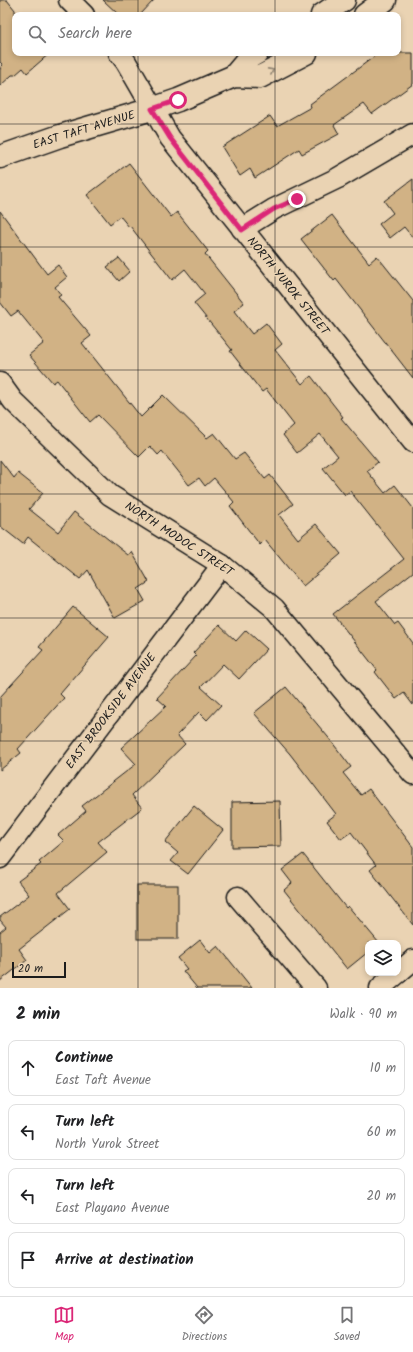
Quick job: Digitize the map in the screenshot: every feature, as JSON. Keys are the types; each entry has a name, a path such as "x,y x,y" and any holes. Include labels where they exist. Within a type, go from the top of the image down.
{"street":[{"path":"69,0 81,12"},
{"path":"326,12 344,0"},
{"path":"369,12 385,0"},
{"name":"NORTH YUROK STREET","path":"121,56 170,138 242,230 413,442"},
{"name":"EAST TAFT AVENUE","path":"234,76 252,56"},
{"name":"EAST TAFT AVENUE","path":"0,157 40,142 152,109 178,100 234,76 260,77 300,56"},
{"path":"242,230 274,209 338,178 413,134"},
{"name":"NORTH MODOC STREET","path":"0,383 14,401 110,495 222,565 274,608 413,774"},
{"name":"EAST BROOKSIDE AVENUE","path":"0,858 222,565"},
{"path":"238,897 316,988"},
{"path":"401,970 413,960"},
{"path":"380,988 394,976"}],"building":[{"path":"0,0 7,0 15,10 15,12 12,12 12,56 47,56 27,73 23,68 15,75 12,75 0,86 0,70 2,64 0,62"},
{"path":"103,0 154,0 143,12 116,12"},
{"path":"401,53 413,53 413,84 372,114 364,104 334,125 339,134 302,154 299,149 255,178 250,169 240,176 222,147 270,116 277,126 311,107 310,104 375,56 401,56"},
{"path":"129,163 171,217 177,212 208,251 205,254 244,303 234,311 252,334 266,323 282,344 275,350 302,384 311,376 343,417 341,418 378,462 367,471 385,493 395,485 413,508 413,572 376,601 395,625 398,623 413,643 413,705 404,693 396,699 375,672 377,670 333,614 404,559 350,491 345,495 323,468 338,456 320,434 297,453 283,435 294,425 266,389 262,392 230,351 232,350 194,303 205,294 185,269 172,280 130,226 129,227 120,216 110,224 87,195"},
{"path":"413,179 413,238 404,227 390,238 379,224 393,213 384,201"},
{"path":"0,211 47,274 58,265 67,277 55,287 61,295 58,297 91,336 82,343 141,417 163,395 207,438 214,433 235,459 244,453 265,479 270,475 293,504 279,515 298,539 316,524 341,554 303,586 265,540 260,545 230,506 234,502 214,478 205,486 199,478 189,485 162,451 158,455 150,446 139,457 98,415 90,422 57,380 53,383 29,355 44,343 18,311 11,316 0,302"},
{"path":"332,215 369,263 377,256 413,301 413,378 336,279 334,281 301,239"},
{"path":"119,258 130,271 119,281 107,267"},
{"path":"0,460 14,478 18,473 43,493 29,509 58,532 74,512 128,555 132,552 149,582 138,589 145,601 115,618 88,570 80,579 28,537 23,544 0,526"},
{"path":"73,607 109,637 60,694 64,698 18,749 21,753 0,770 0,697 43,650 39,647"},
{"path":"219,625 236,641 246,630 267,649 239,679 223,664 201,687 221,705 207,720 199,712 177,735 185,744 132,795 142,808 98,842 107,852 58,893 70,909 19,949 27,960 0,981 0,932 6,927 0,920 0,917 29,895 18,881 41,864 39,862 64,841 58,835 86,811 82,806 136,764 121,748 166,706 157,698 196,656 193,653"},
{"path":"286,687 351,767 343,773 361,795 369,789 413,847 413,925 370,870 376,865 351,832 341,839 327,821 336,814 290,754 254,713"},
{"path":"280,801 281,846 232,847 232,802"},
{"path":"194,806 223,830 188,874 171,861 178,853 165,842"},
{"path":"303,854 346,908 348,906 376,940 365,940 365,954 347,969 284,890 292,883 282,870"},
{"path":"137,885 178,885 178,939 137,939"},
{"path":"200,940 210,953 218,946 252,988 197,988 183,971 187,969 178,958"}],"route":[{"path":"178,100 152,109 170,138 242,230 274,209 297,199"}]}
